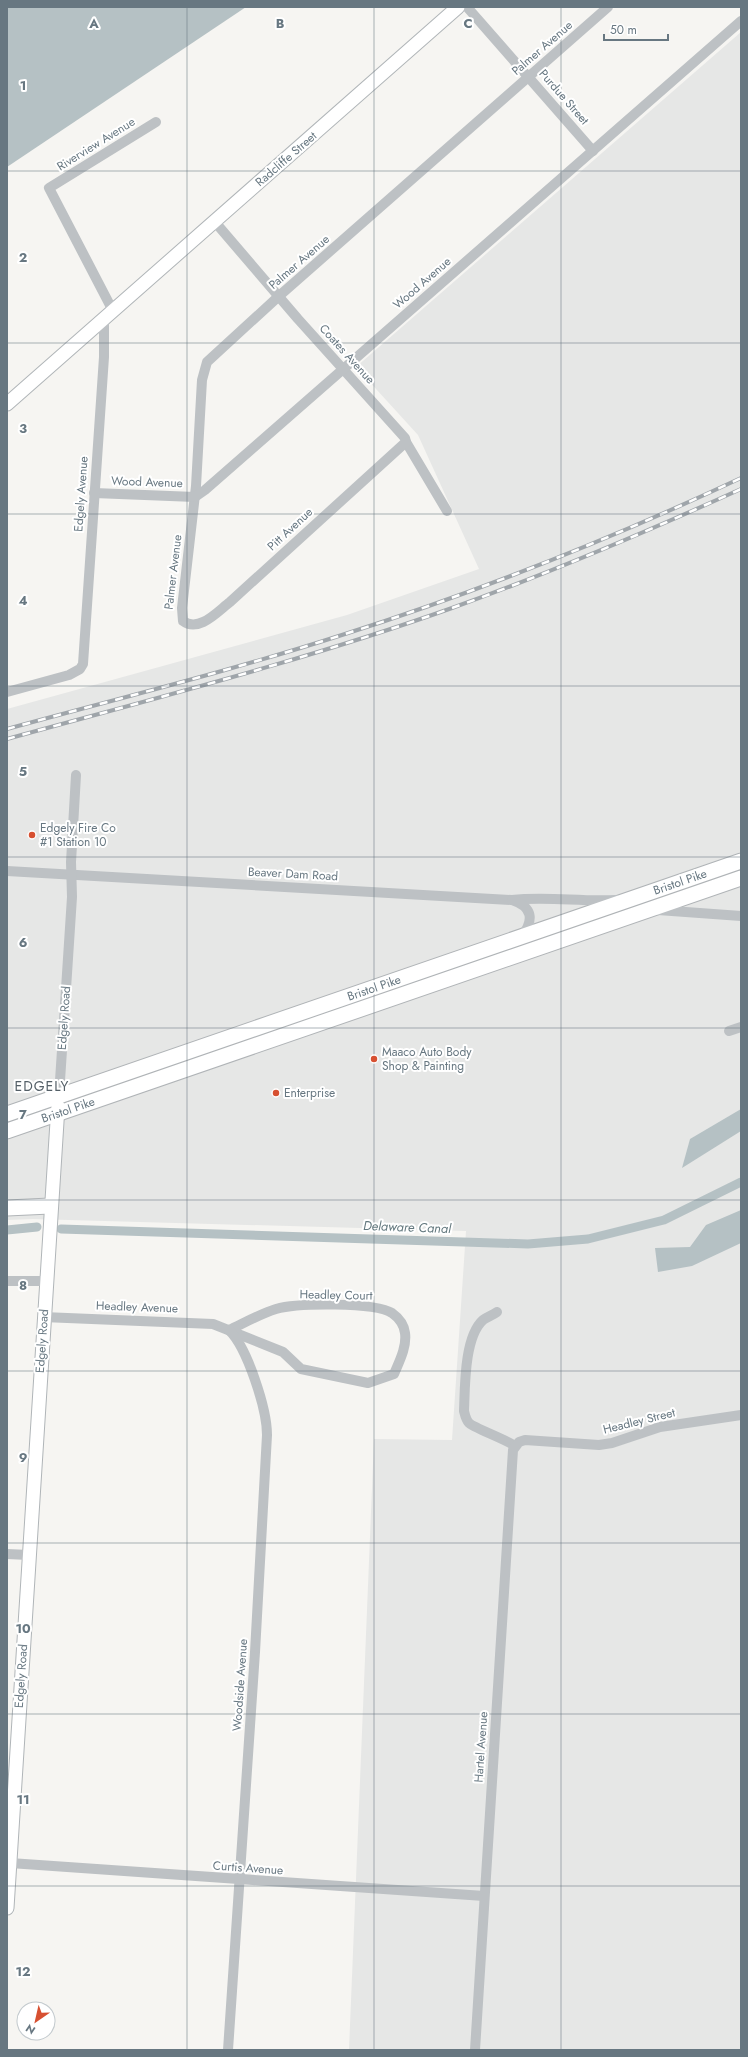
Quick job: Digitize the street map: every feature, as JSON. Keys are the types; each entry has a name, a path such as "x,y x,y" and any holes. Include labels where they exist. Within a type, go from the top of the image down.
{"highway":[{"name":"Bristol Pike","path":"7,1114 741,861"},
{"name":"Bristol Pike","path":"7,1131 741,878"},
{"path":"7,1208 50,1206"}],"main road":[{"name":"Radcliffe Street","path":"7,404 458,7"},
{"name":"Edgely Road","path":"7,1908 50,1206 56,1114 59,1096"}],"street":[{"name":"Purdue Street","path":"467,7 529,76 593,151"},
{"name":"Palmer Avenue","path":"186,624 181,617 195,497 199,407 205,367 215,353 608,7"},
{"name":"Wood Avenue","path":"94,493 195,497 205,490 344,370 741,21"},
{"name":"Riverview Avenue","path":"50,188 156,122"},
{"name":"Edgely Avenue","path":"7,692 69,675 80,670 83,664 104,357 109,315 50,188"},
{"name":"Coates Avenue","path":"215,222 405,438 447,511"},
{"name":"Pitt Avenue","path":"186,624 200,624 230,602 406,442"},
{"name":"Edgely Road","path":"59,1096 72,896 71,874 76,775"},
{"name":"Beaver Dam Road","path":"7,871 512,900 539,897 599,901 630,899"},
{"path":"512,900 524,905 529,912 530,922 522,937"},
{"path":"648,910 670,910 741,916"},
{"path":"729,1031 741,1027"},
{"path":"7,1281 46,1281"},
{"name":"Headley Court","path":"318,1305 358,1306 376,1308 392,1314 402,1325 405,1339 404,1349 394,1374 368,1383 301,1369 283,1352 229,1330 262,1314 287,1307 318,1305"},
{"path":"497,1312 483,1320 472,1340 467,1364 464,1411 469,1424 506,1439 515,1446"},
{"name":"Headley Avenue","path":"43,1317 213,1324 229,1330"},
{"name":"Woodside Avenue","path":"228,2050 240,1880 267,1435 267,1422 261,1400 240,1343 229,1330"},
{"name":"Headley Street","path":"515,1446 525,1440 590,1445 612,1443 660,1427 741,1415"},
{"name":"Hartel Avenue","path":"475,2050 512,1454 515,1446"},
{"path":"7,1554 29,1555"},
{"name":"Curtis Avenue","path":"10,1863 484,1896"}],"shaded area":[{"path":"7,7 246,7 7,167"},
{"path":"741,32 741,2050 349,2050 374,1439 452,1440 466,1231 33,1219 7,1220 7,709 347,615 479,569 418,435 356,367"},
{"path":"741,1109 741,1131 682,1168 690,1139"},
{"path":"741,1210 741,1243 692,1266 658,1272 655,1248 690,1247 706,1225"}],"waterway":[{"name":"Delaware Canal","path":"61,1229 528,1244 588,1239 664,1220 741,1182"},
{"name":"Delaware Canal","path":"7,1230 37,1227"}],"railway":[{"path":"7,729 261,660 446,600 496,582 644,522 741,478"},
{"path":"7,739 231,678 397,627 489,595 634,536 741,489"}],"place":[{"name":"Edgely Fire Co #1 Station 10","path":"32,835"},
{"name":"Maaco Auto Body Shop & Painting","path":"374,1059"},
{"name":"Enterprise","path":"276,1093"}],"district":[{"name":"EDGELY","path":"42,1086"}]}
